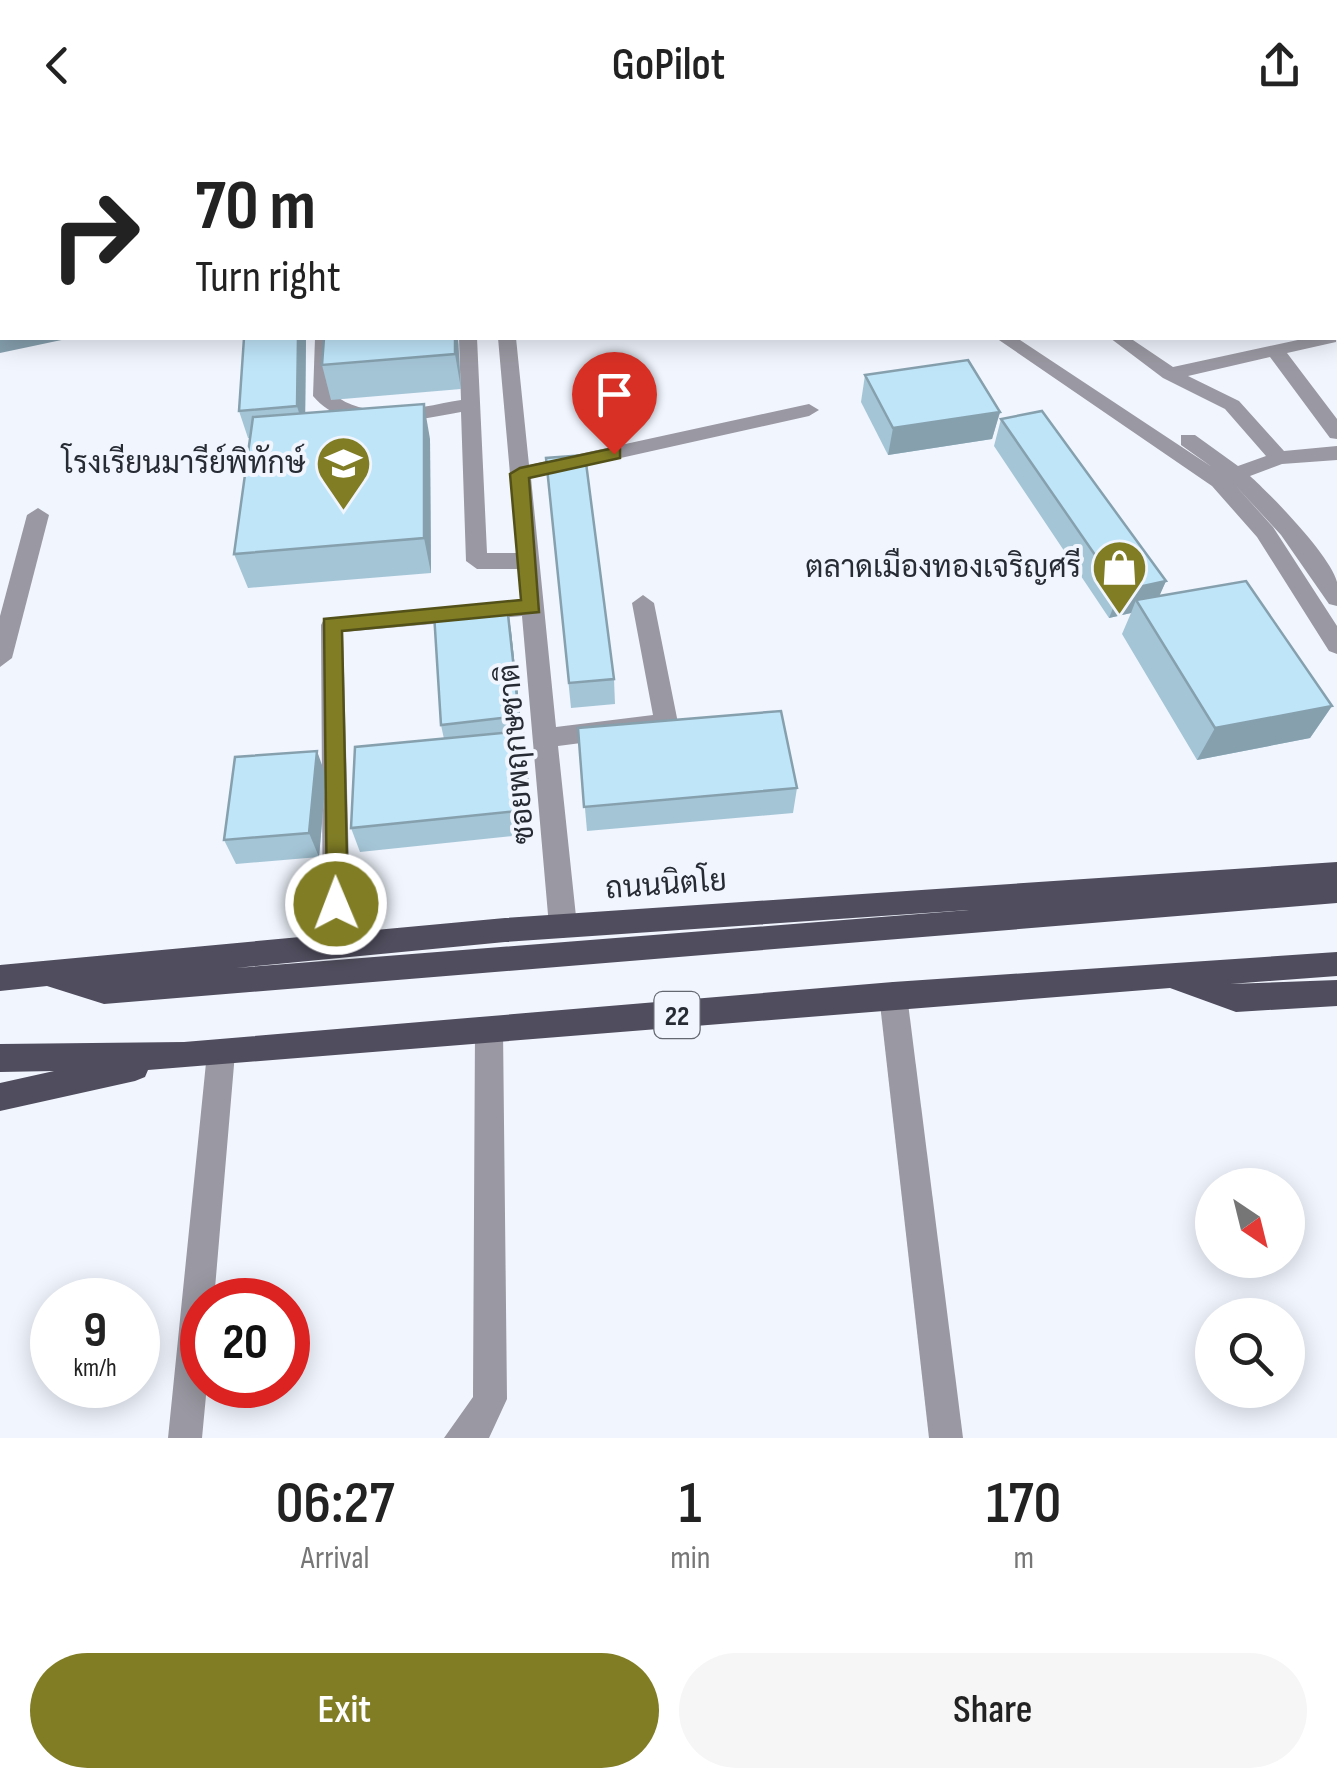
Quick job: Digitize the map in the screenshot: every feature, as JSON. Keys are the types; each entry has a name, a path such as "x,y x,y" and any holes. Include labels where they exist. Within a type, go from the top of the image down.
{"main road":[{"name":"ถนนนิตโย","path":"0,978 562,926 1337,872"},
{"path":"42,974 104,991 1337,892"},
{"name":"22","path":"0,1058 184,1056 894,995 1337,964"},
{"path":"1170,976 1236,999 1337,992"},
{"name":"22","path":"0,1097 184,1056"}],"street":[{"path":"324,340 323,396 336,410 368,418 470,404"},
{"path":"468,340 477,561 528,561"},
{"name":"ซอยพฤกษชาติ","path":"507,340 562,926"},
{"path":"1008,340 1227,476 1337,645"},
{"path":"1031,340 1227,476 1292,528 1337,598"},
{"path":"1122,340 1170,374 1232,405 1279,458"},
{"path":"1170,374 1322,340"},
{"path":"1276,352 1337,433"},
{"path":"520,474 809,410"},
{"path":"1227,476 1279,458 1337,453"},
{"path":"0,658 38,515"},
{"path":"544,738 666,724 643,603"},
{"path":"337,944 332,625 532,606"},
{"path":"894,995 946,1438"},
{"path":"461,1438 476,1427 490,1399 490,1030"},
{"path":"186,1438 221,1053"}],"building":[{"path":"244,340 298,340 297,406 239,411"},
{"path":"324,340 455,340 455,354 322,365"},
{"path":"968,360 1000,412 893,428 865,375"},
{"name":"โรงเรียนมารีย์พิทักษ์","path":"424,404 424,538 234,554 253,417"},
{"path":"1042,411 1166,581 1120,591 1001,419"},
{"path":"585,455 614,679 569,683 546,458"},
{"path":"1246,581 1332,706 1215,728 1136,600"},
{"path":"507,605 519,716 441,725 434,613"},
{"path":"781,711 797,788 584,807 578,728"},
{"path":"523,731 528,810 351,828 355,747"},
{"path":"317,751 309,833 224,840 235,757"}],"place":[{"name":"โรงเรียนมารีย์พิทักษ์","path":"344,512"},
{"name":"ตลาดเมืองทองเจริญศรี","path":"1120,616"}],"route":[{"path":"336,904 332,625 532,606 520,474 614,454"}]}
